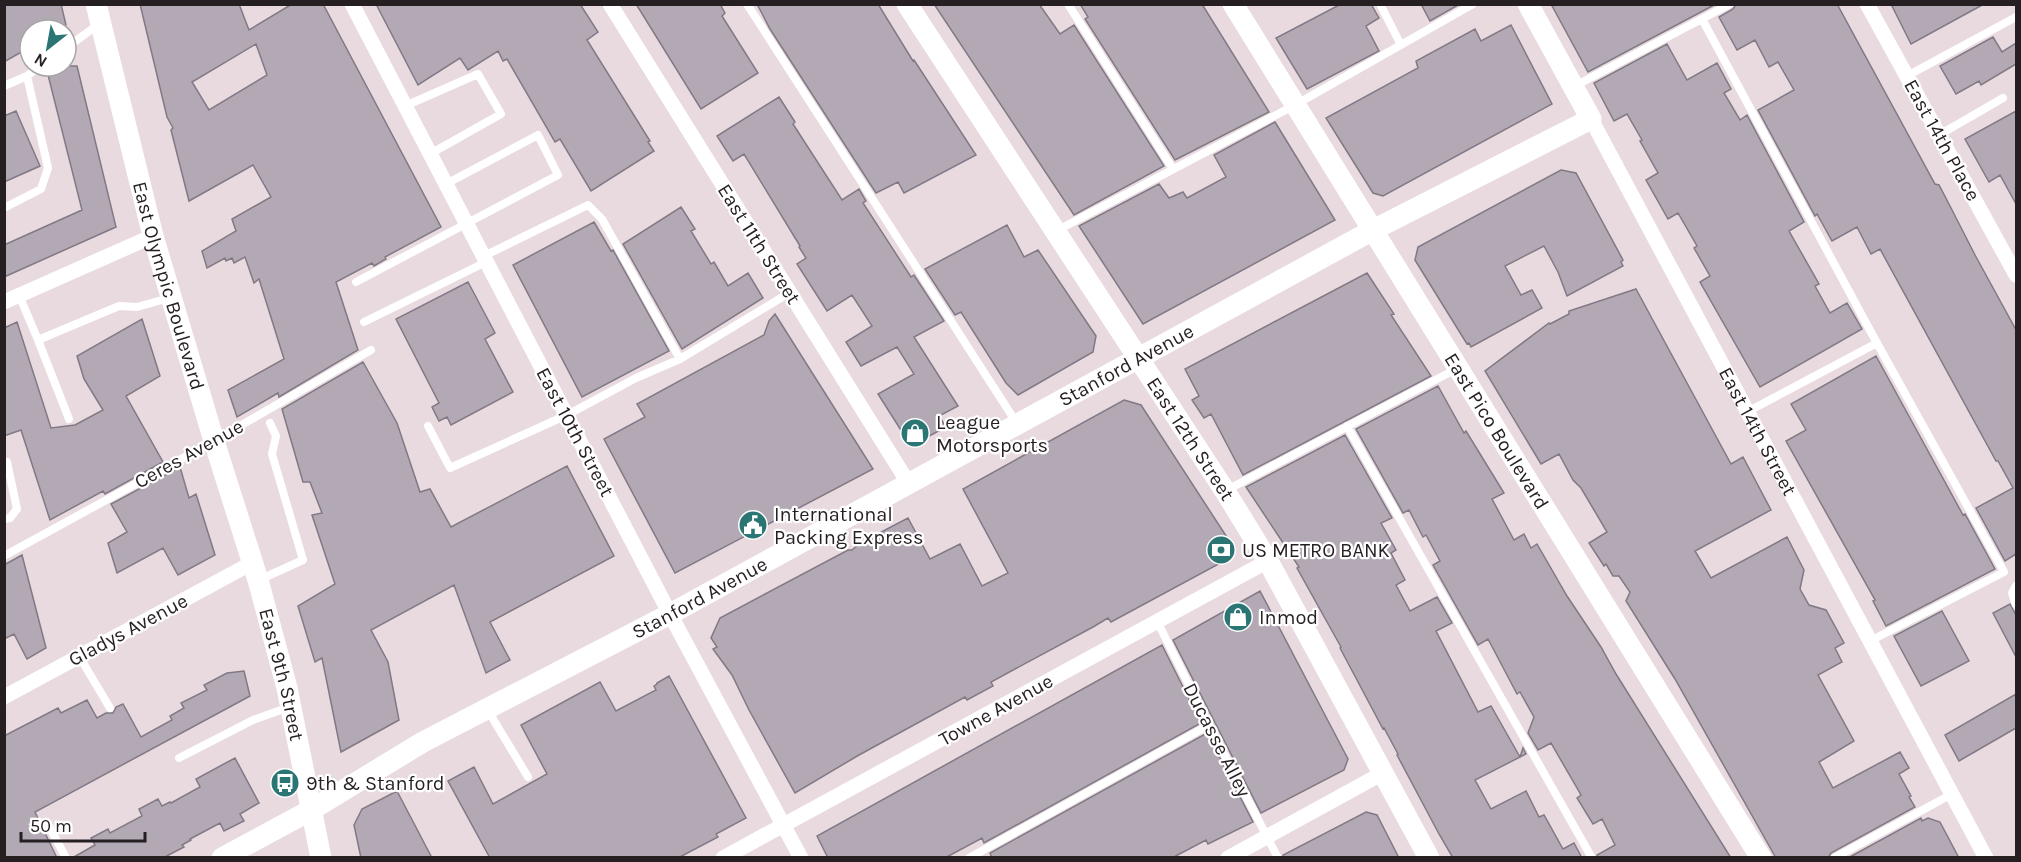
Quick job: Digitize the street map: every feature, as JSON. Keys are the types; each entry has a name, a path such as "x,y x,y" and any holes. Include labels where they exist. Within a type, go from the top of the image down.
{"street":[{"name":"East 10th Street","path":"352,4 670,614 801,858"},
{"name":"East 11th Street","path":"610,4 909,484"},
{"name":"East 12th Street","path":"907,4 1225,491 1268,561 1428,858"},
{"name":"East Pico Boulevard","path":"1233,4 1761,858"},
{"name":"East 14th Street","path":"1528,4 1986,858"},
{"name":"East 14th Place","path":"1867,4 2016,274"},
{"name":"East Olympic Boulevard","path":"98,14 170,297 255,572"},
{"name":"Stanford Avenue","path":"222,858 311,810 423,742 670,614 1373,230 1591,119"},
{"path":"4,302 153,236"},
{"name":"Towne Avenue","path":"723,858 1268,561"},
{"name":"Gladys Avenue","path":"4,697 79,656 255,572"},
{"name":"East 9th Street","path":"255,572 291,706 321,858"},
{"path":"1228,858 1383,773"}],"lane":[{"path":"747,4 1018,425"},
{"path":"1068,4 1173,169"},
{"path":"1380,4 1401,45"},
{"path":"1055,232 1295,105 1473,4"},
{"path":"1572,88 1730,4"},
{"path":"78,35 98,14"},
{"path":"1906,76 2016,17"},
{"path":"1702,19 2004,572 1870,641"},
{"path":"405,106 478,75 501,114 430,154"},
{"path":"4,86 22,78"},
{"path":"4,208 41,189 48,168 27,78"},
{"path":"1939,135 2003,98"},
{"path":"356,282 558,175 538,135 446,184"},
{"path":"364,322 588,204 602,219 680,359"},
{"path":"428,426 450,468 567,415 636,378 680,359 789,293"},
{"path":"19,295 69,418"},
{"path":"38,340 119,306 137,307 170,297"},
{"path":"1747,412 1877,343"},
{"name":"Ceres Avenue","path":"4,556 214,441 371,350"},
{"path":"1225,491 1459,367"},
{"path":"255,572 303,560 272,454 276,436 270,423"},
{"path":"1347,426 1592,858"},
{"path":"4,519 10,518 17,509 7,462"},
{"path":"2016,586 2012,593 2016,605"},
{"name":"Ducasse Alley","path":"1157,621 1278,858"},
{"path":"79,656 110,708"},
{"path":"178,758 252,720 291,706"},
{"path":"487,708 528,777"},
{"path":"969,858 1209,725"},
{"path":"1834,858 1952,794"},
{"path":"49,826 66,858"}],"building":[{"path":"4,4 61,4 64,18 18,18 18,54 4,62"},
{"path":"140,4 239,4 249,30 292,4 323,4 441,227 385,257 386,259 374,266 372,263 336,282 358,350 279,397 278,393 237,417 228,390 284,359 259,279 254,283 245,257 234,263 232,258 226,261 225,258 207,268 202,251 236,231 232,219 271,197 253,165 189,201 171,130 173,128 167,117","holes":["256,44 267,75 209,110 192,82"]},
{"path":"376,4 580,4 598,32 587,40 654,151 591,191 560,139 555,142 507,59 503,61 498,51 468,70 460,58 418,85"},
{"path":"636,4 720,4 725,13 722,16 758,73 701,109"},
{"path":"757,4 878,4 976,155 904,193 898,182 876,193 770,29"},
{"path":"934,4 1039,4 1060,34 1074,25 1164,166 1074,215"},
{"path":"1080,4 1202,4 1269,112 1175,160 1085,19 1088,17"},
{"path":"1341,4 1371,4 1379,18 1366,26 1379,51 1307,89 1276,38"},
{"path":"1421,4 1460,4 1430,21"},
{"path":"1551,4 1716,4 1588,72"},
{"path":"1736,4 1837,4 1935,184 1939,185 2016,330 2016,554 2005,561 1976,508 2013,488 1880,249 1871,254 1857,227 1832,241 1817,214 1815,216 1758,110 1794,90 1778,62 1769,67 1755,40 1737,50 1719,17 1733,9"},
{"path":"1891,4 1984,4 1911,44"},
{"path":"1511,25 1552,104 1383,196 1373,193 1326,118 1418,68 1416,61 1475,29 1481,41"},
{"path":"1993,37 2002,52 2016,43 2016,64 1981,85 1979,81 1956,94 1940,66"},
{"path":"1667,44 1687,80 1717,63 1731,89 1724,93 1740,120 1747,115 1804,222 1789,231 1819,284 1815,286 1830,313 1847,303 1862,329 1760,387 1700,282 1710,276 1694,248 1697,246 1678,213 1668,219 1646,180 1658,173 1640,141 1642,140 1627,114 1614,121 1594,83"},
{"path":"78,70 116,227 4,277 4,245 82,210 49,78 78,78"},
{"path":"779,97 795,122 793,124 842,200 859,189 866,201 863,203 911,277 914,275 944,321 914,337 958,406 939,416 946,427 911,446 878,394 914,374 897,347 861,366 846,342 872,326 852,295 827,311 797,264 806,258 800,246 744,154 733,161 717,136"},
{"path":"16,111 40,166 4,182 4,116"},
{"path":"2016,111 2016,204 2000,175 1989,182 1965,139"},
{"path":"1275,122 1335,220 1143,324 1079,226 1159,184 1169,198 1183,192 1187,198 1226,177 1214,155"},
{"path":"1561,170 1576,173 1623,260 1621,262 1623,266 1567,296 1558,272 1544,246 1505,266 1521,295 1532,290 1542,308 1471,347 1415,260 1418,247"},
{"path":"681,207 695,229 691,231 711,264 714,262 728,286 748,273 763,298 682,349 623,244"},
{"path":"594,222 611,251 613,250 669,351 582,397 513,265"},
{"path":"1007,225 1024,257 1038,250 1096,336 1093,352 1018,395 1006,383 961,312 955,315 925,269"},
{"path":"1367,273 1431,376 1243,475 1211,414 1204,418 1192,400 1199,396 1185,369"},
{"path":"468,282 495,333 485,339 513,392 451,425 447,417 439,421 432,407 439,403 396,319"},
{"path":"1636,289 1731,464 1743,457 1771,510 1695,551 1711,578 1787,537 1804,570 1800,589 1809,605 1826,610 1844,643 1835,648 1842,662 1818,675 1854,741 1819,762 1833,788 1900,752 1909,768 1899,774 1915,807 1831,853 1828,858 1776,858 1675,679 1626,601 1630,592 1619,576 1613,576 1606,564 1604,566 1589,543 1607,532 1581,488 1573,480 1559,454 1541,464 1485,371 1549,323 1569,314 1569,311"},
{"path":"775,314 873,469 675,573 604,439 645,417 637,404 764,335 769,321"},
{"path":"142,319 160,376 126,396 163,462 105,494 103,491 50,520 21,430 4,436 4,328 17,322 51,428 75,425 103,410 84,379 77,356"},
{"path":"1876,356 1995,569 1886,626 1873,601 1875,600 1786,441 1806,430 1791,404"},
{"path":"363,362 397,423 420,492 430,489 451,527 567,466 614,556 490,622 510,660 486,673 454,585 371,630 388,662 399,720 341,752 322,658 315,662 298,606 335,584 312,515 322,513 310,482 303,482 282,409"},
{"path":"1438,386 1464,433 1466,431 1504,493 1492,499 1514,540 1524,534 1531,548 1537,544 1567,596 1731,858 1598,858 1597,855 1615,845 1602,819 1593,824 1577,798 1581,795 1551,743 1538,750 1528,733 1534,717 1520,692 1517,694 1488,639 1478,645 1433,565 1440,561 1426,535 1423,537 1409,510 1403,513 1356,429"},
{"path":"1124,400 1141,405 1230,542 1226,560 1111,622 1108,618 991,682 993,686 967,700 965,697 795,793 732,675 713,649 717,647 711,638 720,618 848,550 852,550 860,543 908,518 930,559 960,544 982,586 1008,573 963,489"},
{"path":"1345,435 1392,518 1381,523 1396,550 1391,553 1405,580 1396,585 1410,611 1437,597 1452,623 1436,631 1478,712 1491,706 1520,757 1523,748 1526,754 1475,780 1491,809 1526,791 1539,817 1544,815 1563,849 1574,843 1582,858 1453,858 1439,834 1297,568 1299,567 1246,487"},
{"path":"180,467 189,498 196,494 215,555 178,575 163,548 117,573 108,543 127,532 111,504"},
{"path":"22,555 46,648 27,659 14,634 4,639 4,565"},
{"path":"1260,591 1348,759 1344,770 1261,813 1173,640"},
{"path":"2010,604 2016,615 2016,657 1993,613"},
{"path":"1942,611 1969,661 1921,686 1894,636"},
{"path":"1162,645 1201,723 984,843 982,838 945,858 828,858 817,836"},
{"path":"244,671 250,696 35,812 57,858 4,858 4,736 58,708 61,713 87,700 97,718 106,713 113,713 116,707 123,704 141,737 172,720 170,716 184,708 181,703 207,690 204,685 227,673"},
{"path":"669,676 746,818 716,834 718,837 678,858 490,858 448,781 474,767 493,804 547,774 521,725 600,682 616,711 656,690 654,686"},
{"path":"2016,694 2016,728 1959,761 1945,735"},
{"path":"1207,733 1253,822 1208,844 1206,840 1172,858 992,858 990,853"},
{"path":"235,758 259,803 240,814 244,821 224,831 220,823 190,839 182,845 184,847 163,858 72,858 95,845 91,838 108,829 110,833 142,816 139,809 158,799 162,806 200,787 196,779"},
{"path":"397,791 432,858 361,858 354,825 362,809"},
{"path":"1366,812 1377,815 1399,858 1284,858 1283,855"},
{"path":"1921,818 1922,821 1928,818 1940,822 1959,858 1848,858"}],"place":[{"name":"League Motorsports","path":"915,433"},
{"name":"International Packing Express","path":"753,525"},
{"name":"US METRO BANK","path":"1221,550"},
{"name":"Inmod","path":"1238,617"},
{"name":"9th & Stanford","path":"285,783"}]}
